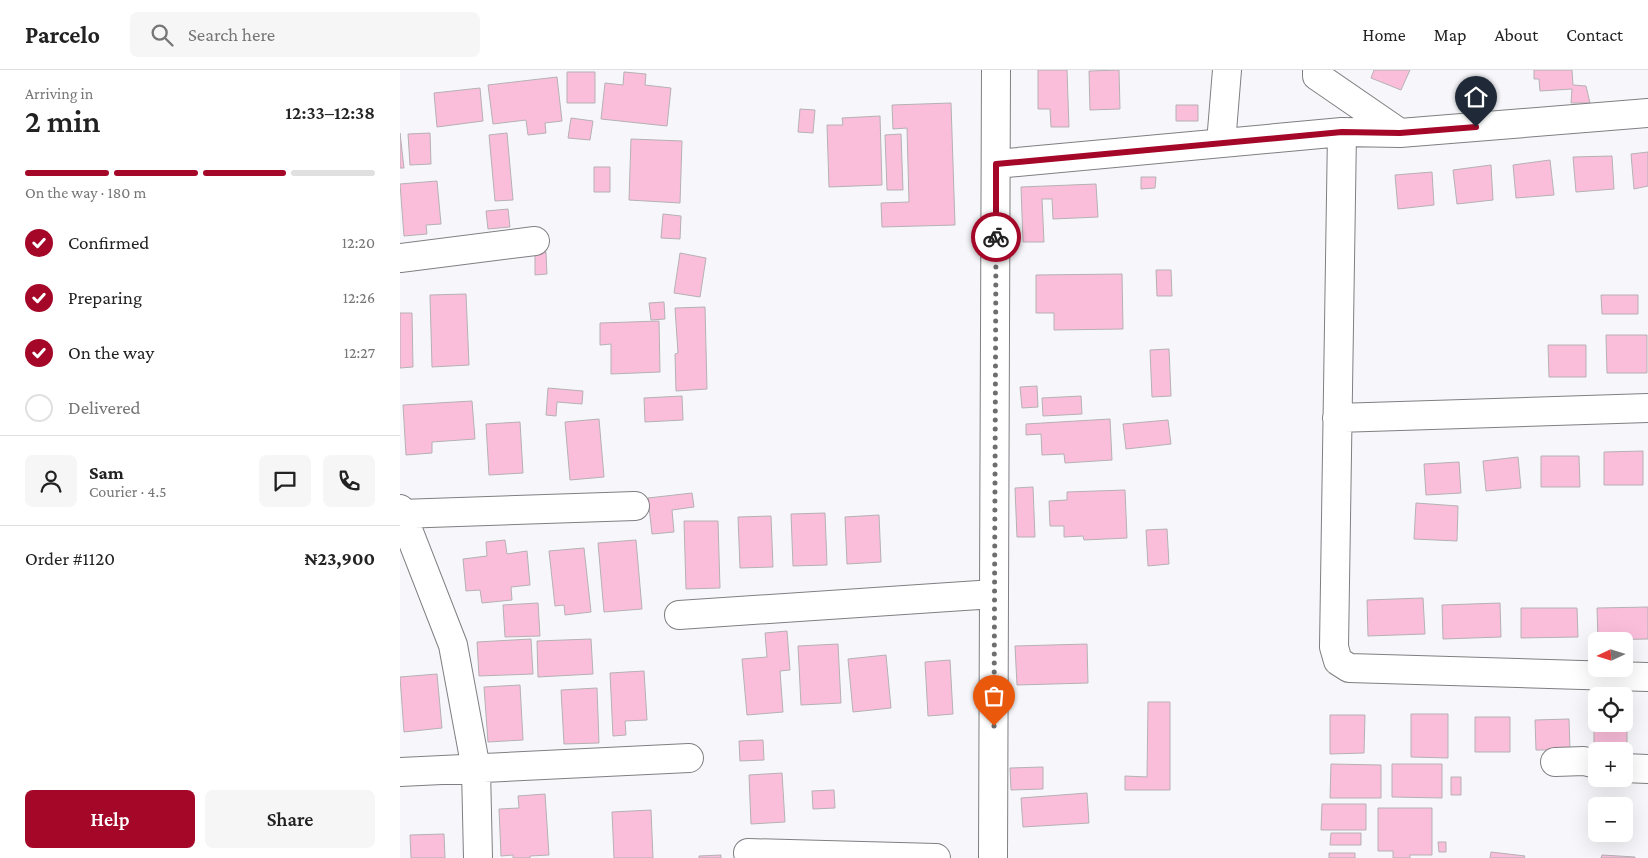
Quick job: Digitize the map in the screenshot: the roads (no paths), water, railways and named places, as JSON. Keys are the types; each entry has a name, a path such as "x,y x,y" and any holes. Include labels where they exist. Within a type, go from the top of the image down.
{"street":[{"path":"993,858 996,70"},
{"path":"1221,143 1227,70"},
{"path":"1317,70 1317,76 1400,133"},
{"path":"996,164 1342,132 1400,133 1648,113"},
{"path":"1342,132 1334,647 1338,661 1348,668 1648,677"},
{"path":"400,258 536,241"},
{"path":"1337,418 1648,408"},
{"path":"478,858 476,769 454,645 400,513 635,506"},
{"path":"680,615 994,594"},
{"path":"400,772 690,758"},
{"path":"1555,762 1588,762"},
{"path":"1633,768 1648,769"},
{"path":"748,853 936,858"}]}
